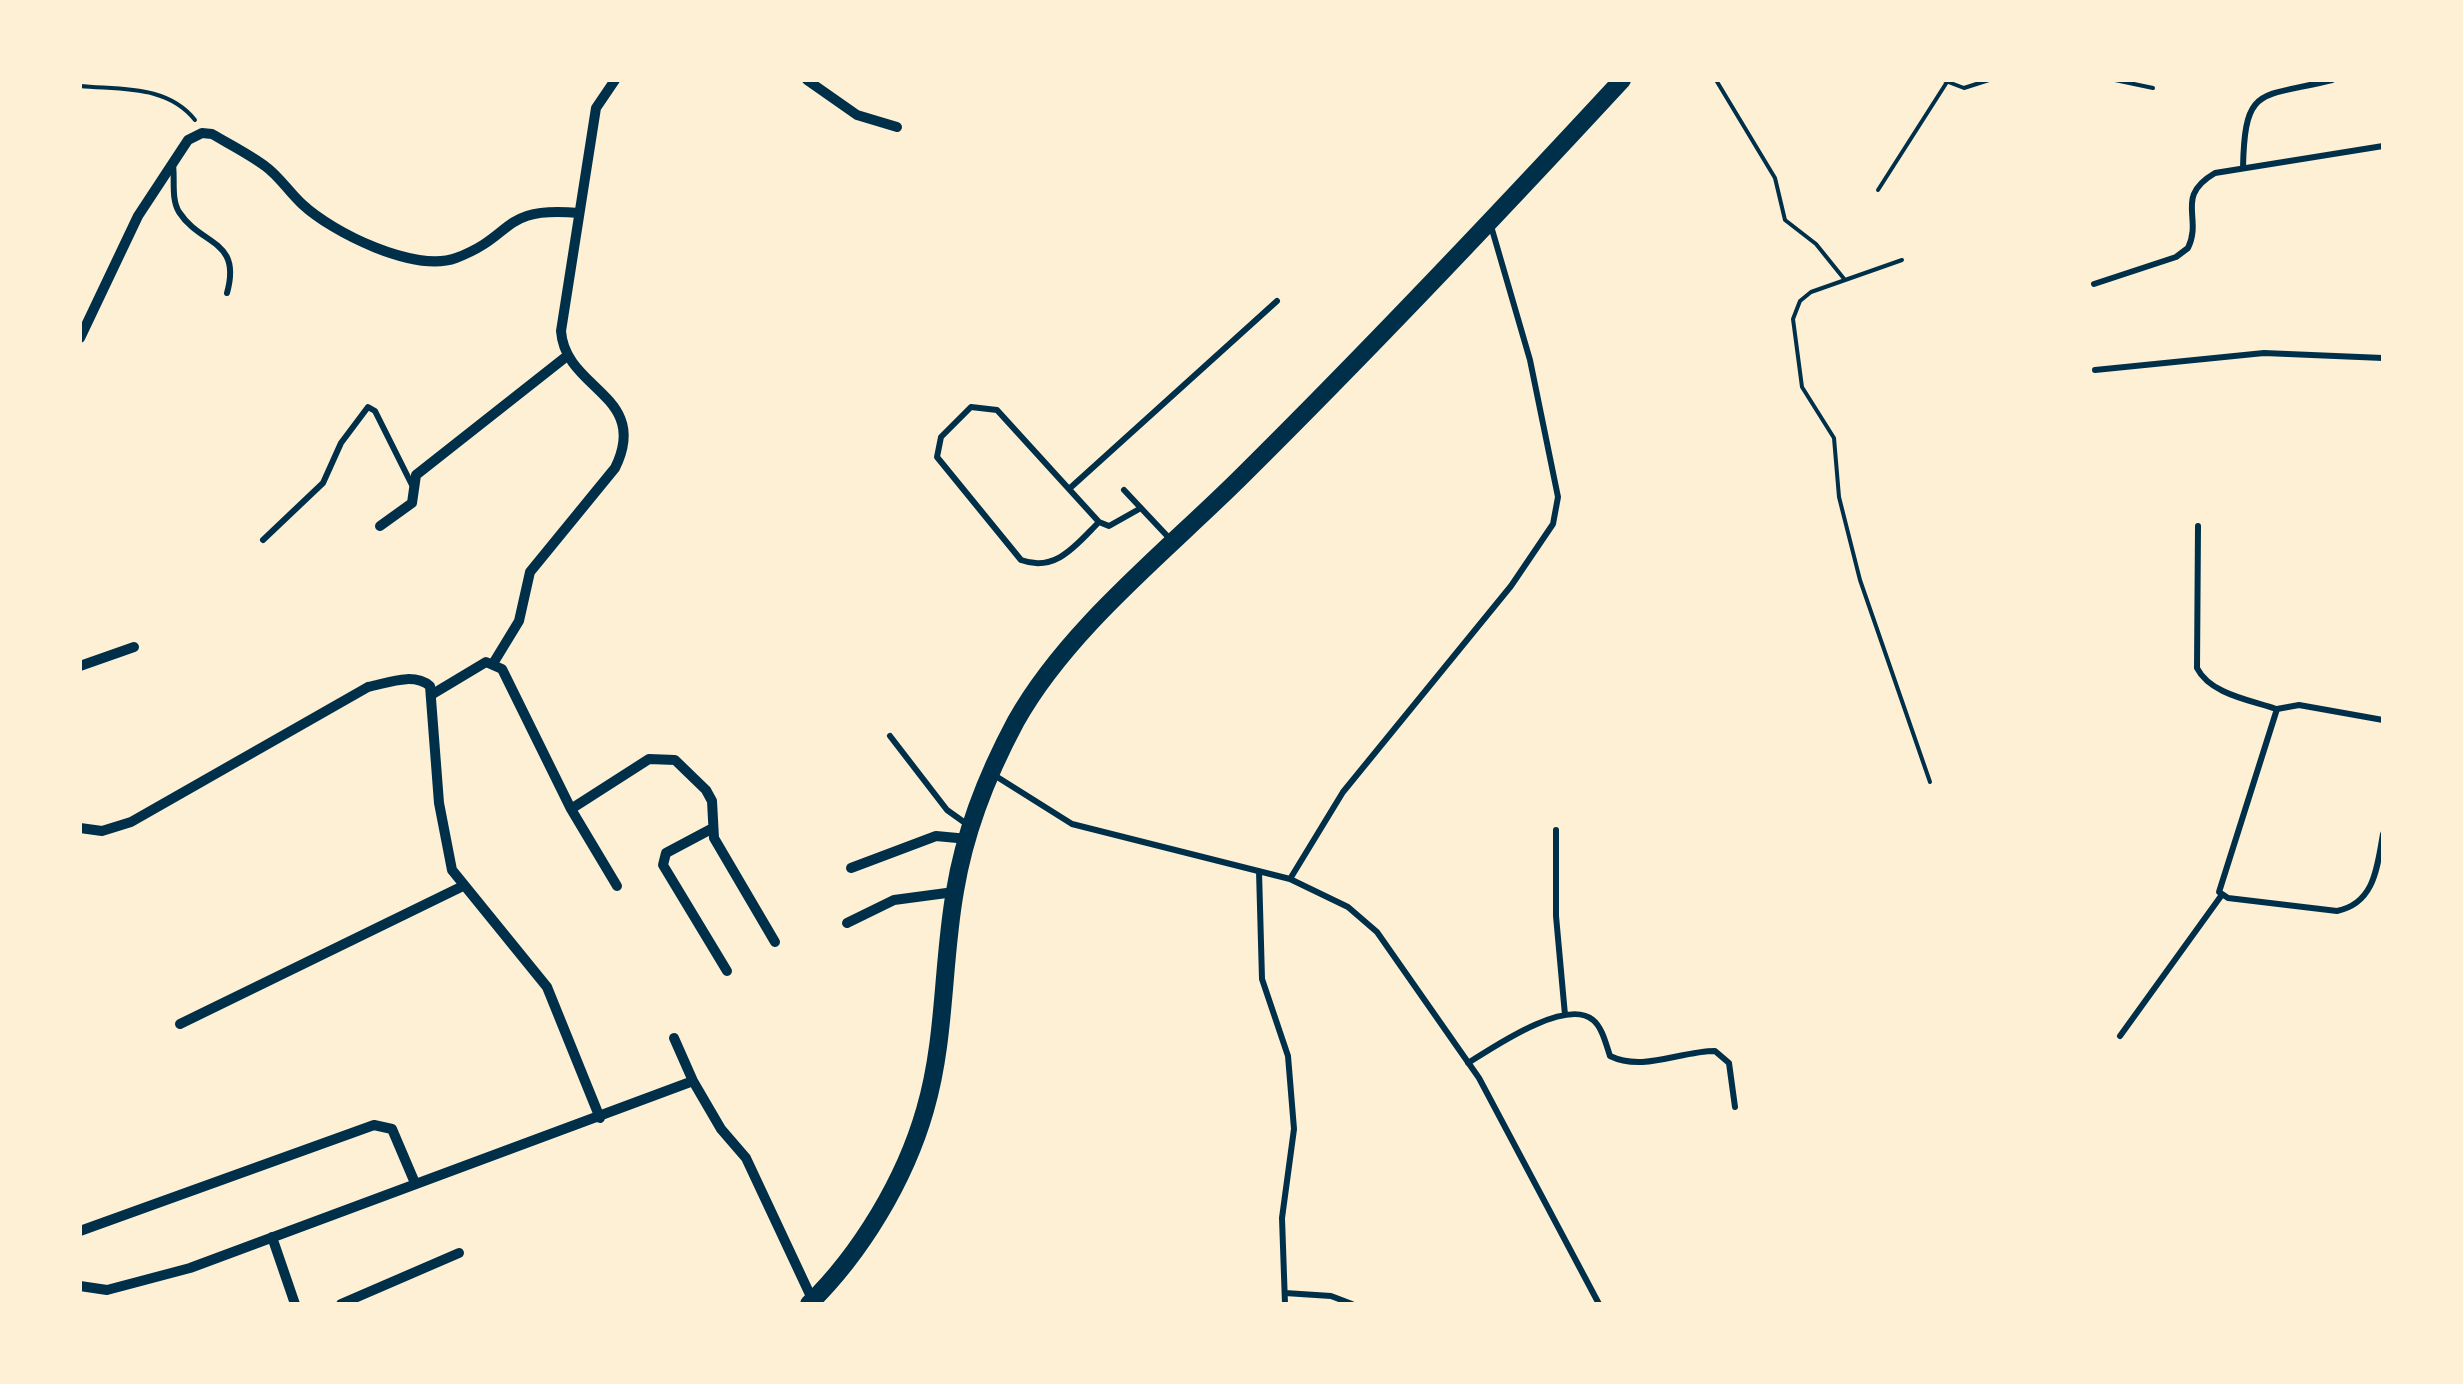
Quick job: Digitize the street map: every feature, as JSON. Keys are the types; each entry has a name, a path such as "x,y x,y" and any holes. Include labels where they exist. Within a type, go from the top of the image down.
{"main road":[{"path":"811,1302 894,1188 925,1110 944,1014 954,892 990,772 1018,716 1076,638 1174,544 1621,81"}],"street":[{"path":"431,695 477,665 494,662 519,622 530,572 615,468 624,450 624,425 567,356 561,331 596,108 616,80"},
{"path":"806,80 856,114 897,127"},
{"path":"80,338 138,216 188,140 202,132 266,166 305,207 359,240 413,259 443,262 480,249 515,218 530,212 580,213"},
{"path":"380,526 407,510 414,499 412,485 416,475 567,356"},
{"path":"80,666 134,647"},
{"path":"494,662 520,699 571,809 616,886"},
{"path":"80,828 102,831 131,822 368,687 409,678 424,680 431,695 446,851 463,886 547,987 600,1118"},
{"path":"571,809 649,758 674,760 706,790 712,801 712,828 775,942"},
{"path":"712,828 666,853 663,865 727,971"},
{"path":"851,868 936,836 969,833"},
{"path":"180,1024 463,886"},
{"path":"848,922 894,900 954,892"},
{"path":"674,1038 693,1081 746,1158 811,1302"},
{"path":"80,1286 92,1290 125,1287 272,1237 693,1081"},
{"path":"80,1232 374,1125 392,1129 415,1183"},
{"path":"272,1237 295,1304"},
{"path":"341,1304 459,1252"}],"lane":[{"path":"2243,167 2244,120 2252,105 2267,96 2332,80"},
{"path":"2094,284 2176,257 2188,248 2196,187 2215,173 2383,146"},
{"path":"172,164 179,211 227,256 232,276 227,293"},
{"path":"1290,879 1342,792 1510,586 1553,524 1558,497 1530,360 1489,220"},
{"path":"1069,489 1276,301"},
{"path":"2095,370 2264,354 2383,358"},
{"path":"1099,522 1064,557 1044,564 1021,560 949,475 937,449 952,422 971,407 983,405 997,410 1099,522 1109,526 1141,508"},
{"path":"263,540 323,483 341,444 368,408 375,411 412,485"},
{"path":"1124,490 1174,544"},
{"path":"2198,526 2197,668 2203,680 2277,709 2300,705 2383,720"},
{"path":"2221,896 2218,887 2277,709"},
{"path":"890,736 969,833"},
{"path":"990,772 1072,824 1290,879 1348,907 1377,932 1468,1063 1599,1304"},
{"path":"1556,830 1556,916 1565,1015"},
{"path":"2221,896 2336,911 2352,908 2364,898 2375,876 2383,834"},
{"path":"1259,871 1262,980 1288,1056 1294,1129 1282,1218 1285,1304"},
{"path":"2120,1036 2221,896"},
{"path":"1468,1063 1517,1032 1565,1015 1584,1014 1596,1022 1610,1056 1620,1060 1653,1061 1715,1051 1729,1063 1736,1107"},
{"path":"1286,1293 1331,1296 1352,1304"}],"path":[{"path":"1716,80 1775,178 1785,220 1816,244 1846,280"},
{"path":"1878,190 1945,81 1964,88 1989,80"},
{"path":"2115,80 2153,88"},
{"path":"80,86 175,98 202,132"},
{"path":"1902,260 1811,292 1800,301 1793,319 1794,349 1805,396 1834,438 1839,497 1860,580 1930,782"}]}
